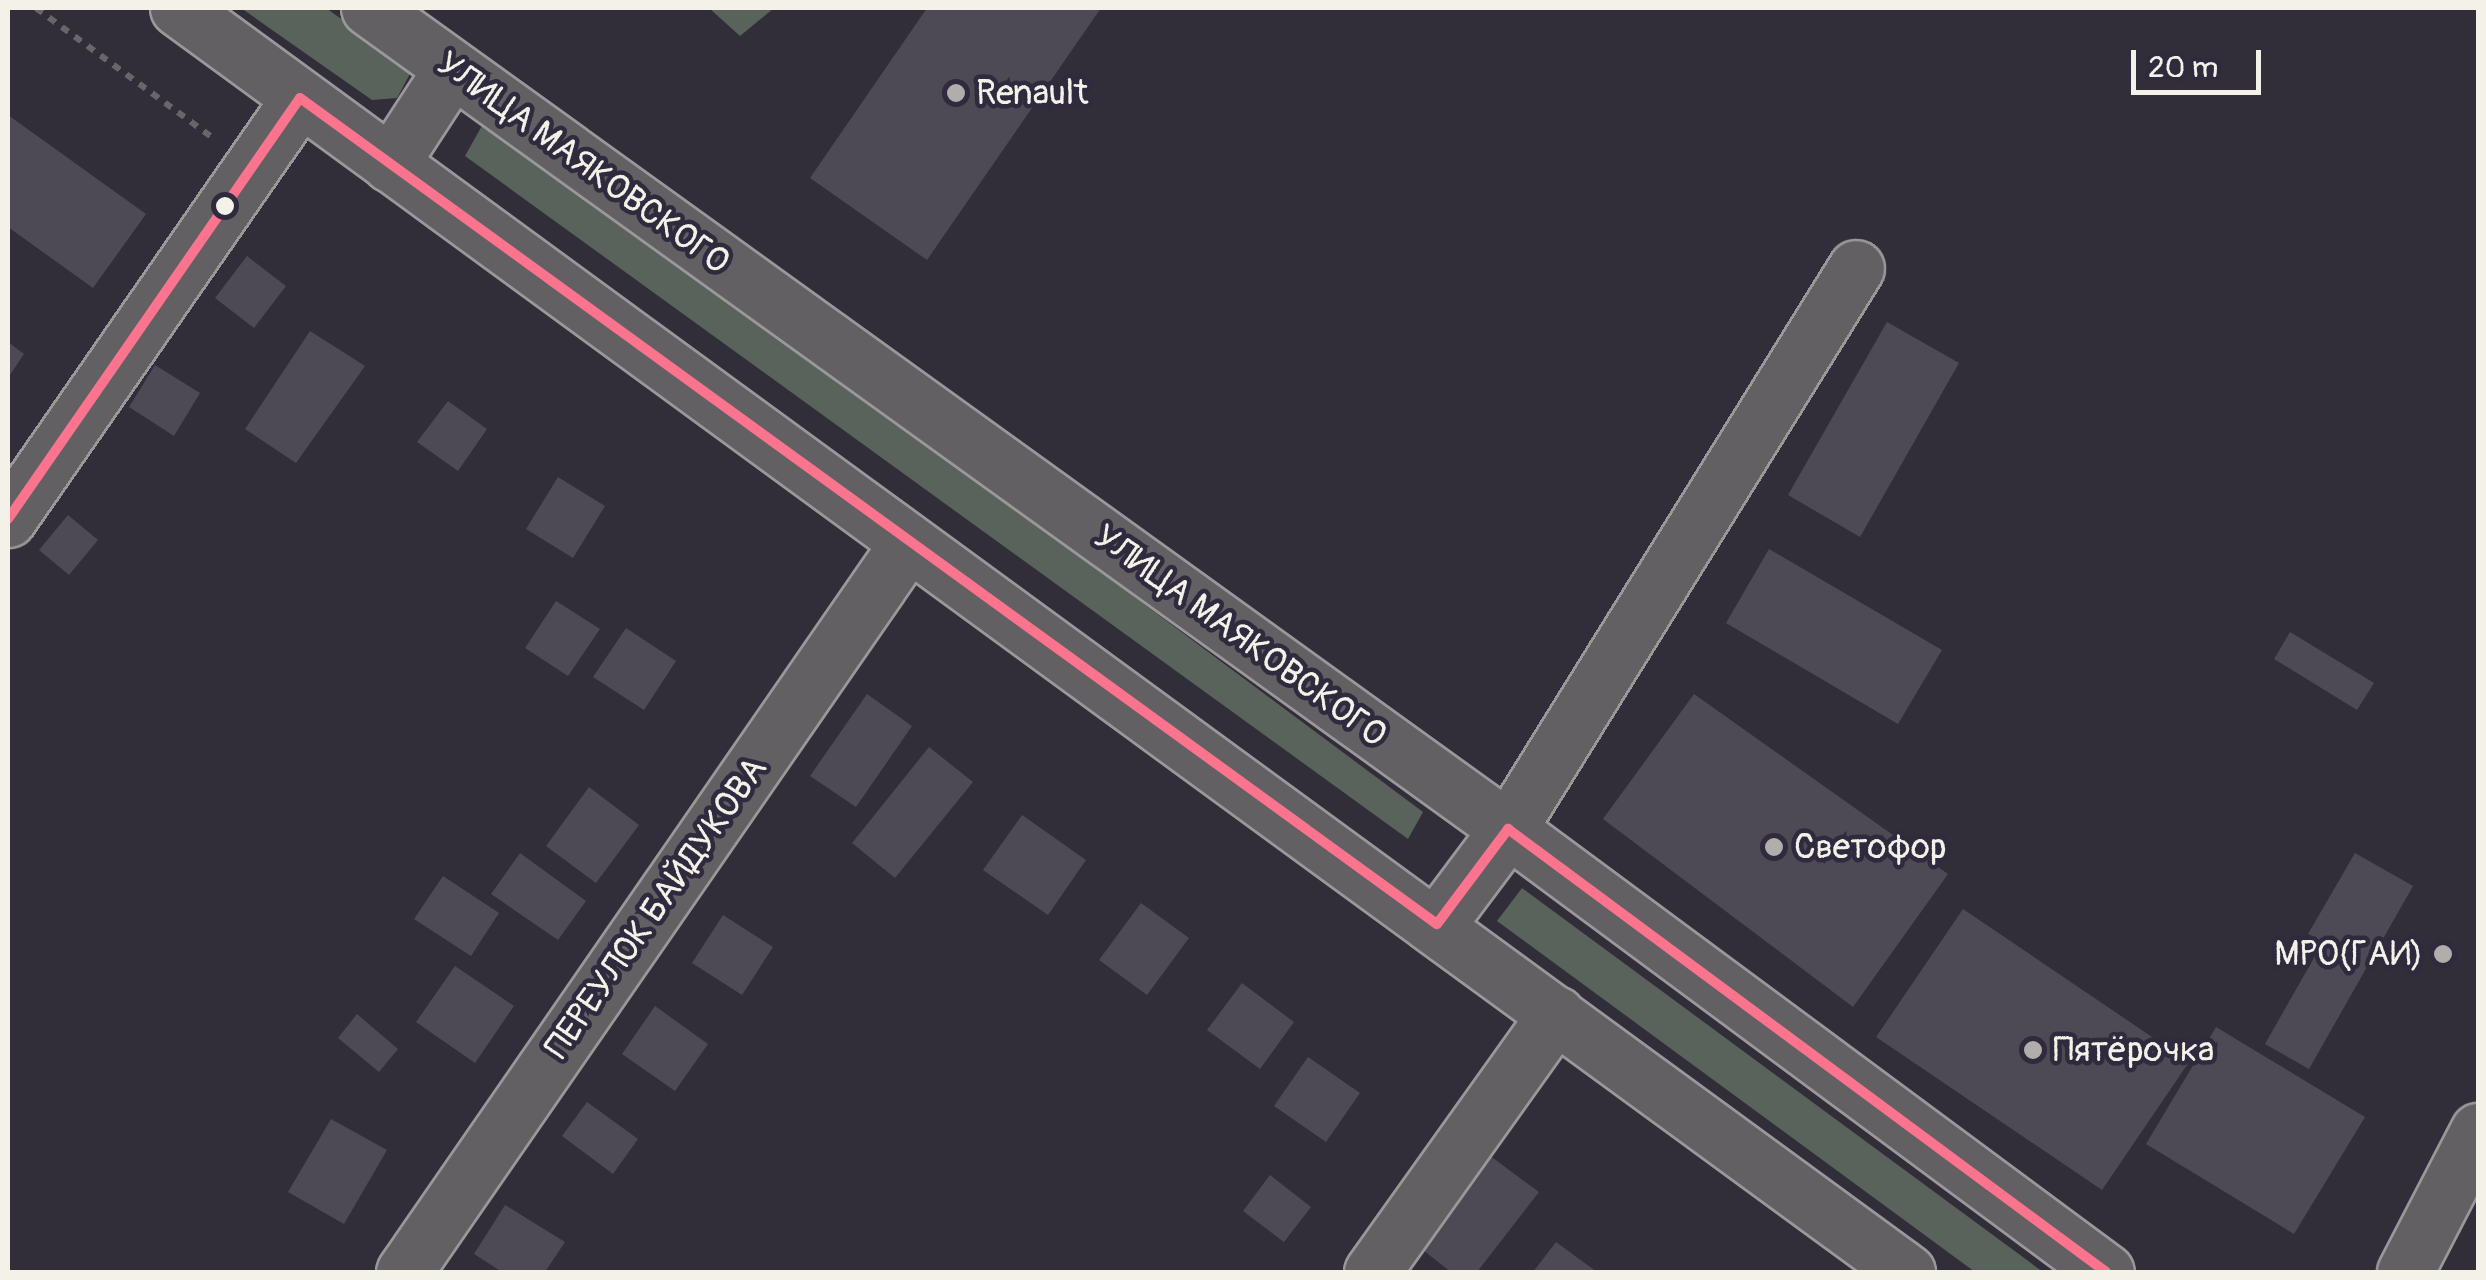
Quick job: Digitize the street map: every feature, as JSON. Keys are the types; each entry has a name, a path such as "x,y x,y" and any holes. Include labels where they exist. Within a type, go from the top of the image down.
{"street":[{"path":"178,8 908,543 1437,924 1907,1272"},
{"name":"УЛИЦА МАЯКОВСКОГО","path":"369,8 1508,829 2106,1272"},
{"path":"390,164 452,69"},
{"path":"8,519 300,98"},
{"path":"1437,924 1508,829 1856,268"},
{"name":"ПЕРЕУЛОК БАЙДУКОВА","path":"404,1272 908,543"},
{"path":"1372,1272 1556,1014"},
{"path":"2406,1272 2478,1131"}],"path":[{"path":"36,8 252,167"}],"shaded area":[{"path":"241,8 326,8 412,70 397,98 372,100"},
{"path":"709,8 774,8 740,36"},
{"path":"488,115 1423,812 1408,839 465,156"},
{"path":"1522,888 2043,1272 1975,1272 1497,921"}],"building":[{"name":"Renault","path":"927,8 1101,8 927,260 810,178"},
{"path":"8,115 146,214 93,288 8,227"},
{"path":"247,256 286,286 254,328 215,298"},
{"path":"1887,322 1959,363 1860,537 1788,495"},
{"path":"310,331 365,366 296,463 245,429"},
{"path":"8,342 24,354 8,378"},
{"path":"155,365 200,393 174,436 129,407"},
{"path":"448,401 487,429 458,471 417,442"},
{"path":"558,477 605,506 573,558 526,529"},
{"path":"68,515 98,540 69,575 39,550"},
{"path":"1769,549 1942,650 1898,724 1726,623"},
{"path":"556,601 600,629 568,676 525,648"},
{"path":"626,628 676,661 644,710 593,677"},
{"path":"2290,632 2374,683 2357,710 2274,659"},
{"path":"867,694 912,726 856,807 810,776"},
{"name":"Светофор","path":"1694,694 1948,874 1853,1007 1603,819"},
{"path":"929,747 973,782 895,878 852,843"},
{"path":"589,787 639,825 596,883 546,846"},
{"path":"1022,815 1086,860 1048,915 983,870"},
{"path":"520,853 586,901 558,940 491,894"},
{"path":"2355,853 2413,886 2309,1069 2265,1044 2323,942 2308,934"},
{"path":"443,876 499,913 471,956 414,919"},
{"path":"1141,903 1189,938 1147,995 1099,960"},
{"name":"Пятёрочка","path":"1963,909 2189,1062 2102,1190 1876,1037"},
{"path":"723,915 773,947 742,995 692,963"},
{"path":"455,966 514,1006 475,1063 416,1022"},
{"path":"1242,983 1294,1022 1260,1069 1207,1030"},
{"path":"655,1006 708,1044 675,1091 622,1054"},
{"path":"357,1014 398,1049 379,1072 338,1038"},
{"path":"2216,1027 2365,1117 2294,1234 2146,1144"},
{"path":"1308,1057 1360,1093 1326,1142 1274,1106"},
{"path":"587,1102 638,1139 613,1174 562,1136"},
{"path":"331,1119 387,1150 344,1224 288,1192"},
{"path":"1489,1155 1539,1192 1477,1272 1451,1272 1419,1247"},
{"path":"1270,1175 1311,1207 1284,1242 1243,1211"},
{"path":"505,1205 565,1242 545,1272 502,1272 474,1254"},
{"path":"1556,1242 1597,1272 1533,1272"}],"transit line":[{"path":"8,519 300,98 1437,924 1508,829 2106,1272"}],"place":[{"name":"Renault","path":"956,93"},
{"name":"Светофор","path":"1774,847"},
{"name":"МРО(ГАИ)","path":"2443,954"},
{"name":"Пятёрочка","path":"2033,1050"}]}
